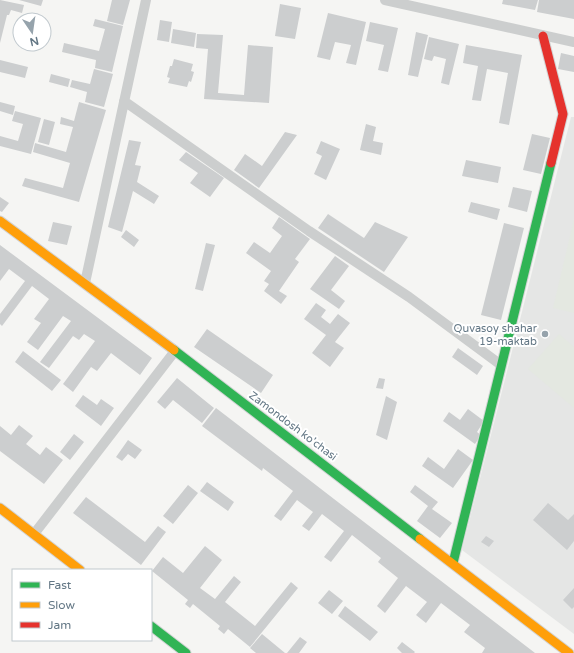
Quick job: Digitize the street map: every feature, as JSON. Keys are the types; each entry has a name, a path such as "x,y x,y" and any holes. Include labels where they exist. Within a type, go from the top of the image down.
{"street":[{"path":"85,283 146,0"},
{"path":"384,0 574,42"},
{"path":"453,562 563,114 544,36"},
{"path":"124,101 309,231 409,297 501,365"},
{"name":"Zamondosh ko'chasi","path":"0,221 85,283 571,651"},
{"path":"34,534 175,351"},
{"path":"0,508 79,569"},
{"path":"152,627 186,653"}],"shaded area":[{"name":"Quvasoy shahar 19-maktab","path":"571,117 574,117 574,634 462,550"},
{"path":"574,219 574,313 553,308"},
{"path":"559,334 574,347 574,408 528,369"}],"building":[{"path":"0,0 24,5 22,12 11,10 9,15 7,15 0,43"},
{"path":"19,0 43,0 41,6"},
{"path":"112,0 130,0 123,25 107,21"},
{"path":"503,0 538,0 535,10 502,4"},
{"path":"539,0 574,0 574,19 537,12"},
{"path":"280,4 301,8 295,39 275,36"},
{"path":"328,13 366,22 356,65 346,63 351,45 335,42 330,60 317,57"},
{"path":"95,19 123,26 112,72 95,68 96,60 62,52 64,43 99,51 105,29 93,26"},
{"path":"160,20 172,22 169,42 157,40"},
{"path":"370,22 398,28 388,72 378,70 384,45 366,41"},
{"path":"173,29 196,33 194,47 171,43"},
{"path":"416,32 428,35 418,77 408,75"},
{"path":"197,34 223,35 218,93 244,95 248,45 273,47 269,103 204,99 208,49 196,48"},
{"path":"429,37 459,44 449,85 441,83 446,59 434,56 432,61 424,59"},
{"path":"466,45 522,55 509,125 499,123 508,73 487,69 481,101 472,100 478,66 463,63"},
{"path":"561,53 574,56 574,72 558,69"},
{"path":"174,59 193,64 191,71 194,72 191,82 189,81 187,87 168,83 170,78 167,77"},
{"path":"0,60 28,67 25,78 0,72"},
{"path":"94,69 113,74 104,107 85,102 87,92 70,87 72,80 90,84"},
{"path":"51,74 70,79 68,87 49,82"},
{"path":"0,102 15,106 13,115 0,111"},
{"path":"79,102 106,110 79,202 22,186 25,178 63,188 70,163 33,152 35,143 66,152 73,127 60,124 61,117 74,121"},
{"path":"15,111 41,118 31,154 0,146 0,136 18,141 23,124 12,121"},
{"path":"44,119 55,122 49,145 38,142"},
{"path":"366,124 376,127 373,141 383,143 381,155 360,150"},
{"path":"285,132 297,135 259,188 234,170 245,154 262,166"},
{"path":"532,134 550,138 541,174 523,170"},
{"path":"129,140 141,142 135,165 141,166 137,182 159,196 154,204 133,191 122,232 108,227"},
{"path":"321,141 340,149 326,180 314,174 322,156 316,153"},
{"path":"186,152 224,178 210,197 190,183 198,173 179,160"},
{"path":"466,160 501,167 498,183 462,176"},
{"path":"513,187 532,191 527,212 508,207"},
{"path":"0,197 9,203 2,212 0,211"},
{"path":"471,202 500,209 497,220 468,212"},
{"path":"328,214 364,238 375,222 408,237 384,272 318,228"},
{"path":"279,217 310,239 295,259 299,262 279,291 287,296 281,304 264,291 269,284 264,281 271,271 246,253 254,242 270,253 282,236 272,228"},
{"path":"53,222 72,226 67,245 48,241"},
{"path":"504,223 524,228 501,320 481,315"},
{"path":"126,230 139,240 134,247 121,237"},
{"path":"206,243 215,245 203,291 195,289"},
{"path":"0,245 152,358 140,375 111,353 97,371 91,367 73,392 63,384 95,341 84,334 79,340 73,336 49,368 40,362 71,321 63,316 38,350 27,342 41,323 34,319 49,299 32,286 2,326 0,324 0,314 25,281 9,269 0,281"},
{"path":"335,256 349,266 331,290 345,301 339,309 310,289"},
{"path":"316,303 326,310 321,317 330,324 338,314 350,323 335,342 344,348 330,367 312,353 326,335 304,319"},
{"path":"207,329 273,375 261,393 194,347"},
{"path":"458,348 483,366 477,375 452,357"},
{"path":"23,351 61,380 52,391 15,362"},
{"path":"177,378 214,408 202,423 173,400 165,409 157,402"},
{"path":"379,378 385,379 383,389 376,388"},
{"path":"83,395 97,405 101,399 114,408 101,426 75,406"},
{"path":"386,396 397,402 387,440 376,435"},
{"path":"216,408 535,653 482,653 485,648 464,632 470,625 441,603 426,623 416,615 427,602 406,586 385,613 377,606 398,578 378,562 381,558 352,535 331,562 324,557 344,531 322,514 309,531 302,526 313,512 297,500 281,521 274,516 293,491 263,468 262,471 202,426"},
{"path":"468,409 484,421 477,432 481,435 475,444 443,421 449,412 460,420"},
{"path":"19,425 33,436 26,444 40,455 46,447 63,460 44,484 0,451 0,426 11,435"},
{"path":"74,434 84,442 70,460 60,452"},
{"path":"128,440 142,450 135,459 128,454 122,461 116,457"},
{"path":"458,449 473,460 453,488 422,466 428,457 444,469"},
{"path":"207,482 234,502 228,511 200,491"},
{"path":"188,485 198,493 173,524 163,516"},
{"path":"415,485 438,502 432,509 452,523 440,538 417,521 428,506 410,492"},
{"path":"86,497 145,542 158,526 166,532 141,565 73,513"},
{"path":"548,503 568,520 574,514 574,541 567,550 533,520"},
{"path":"486,536 494,541 489,547 481,542"},
{"path":"205,546 222,560 200,588 215,599 234,576 241,582 225,602 255,626 291,582 298,588 250,647 228,629 224,634 218,629 220,626 193,604 190,608 185,604 188,600 152,571 163,557 183,573"},
{"path":"574,588 574,607 572,609 563,600"},
{"path":"329,590 343,601 332,614 318,603"},
{"path":"345,606 378,632 370,641 338,616"},
{"path":"262,634 285,653 256,653 250,648"},
{"path":"300,637 307,642 299,653 287,653"},
{"path":"402,642 415,652 402,653 397,648"}],"traffic: fast":[{"path":"453,563 551,163"},
{"path":"174,350 420,539"},
{"path":"152,627 186,653"}],"traffic: slow":[{"path":"0,221 174,350"},
{"path":"0,508 79,569"},
{"path":"420,539 569,653"}],"traffic: jam":[{"path":"543,36 563,114 551,163"}],"place":[{"name":"Quvasoy shahar 19-maktab","path":"545,334"}]}
